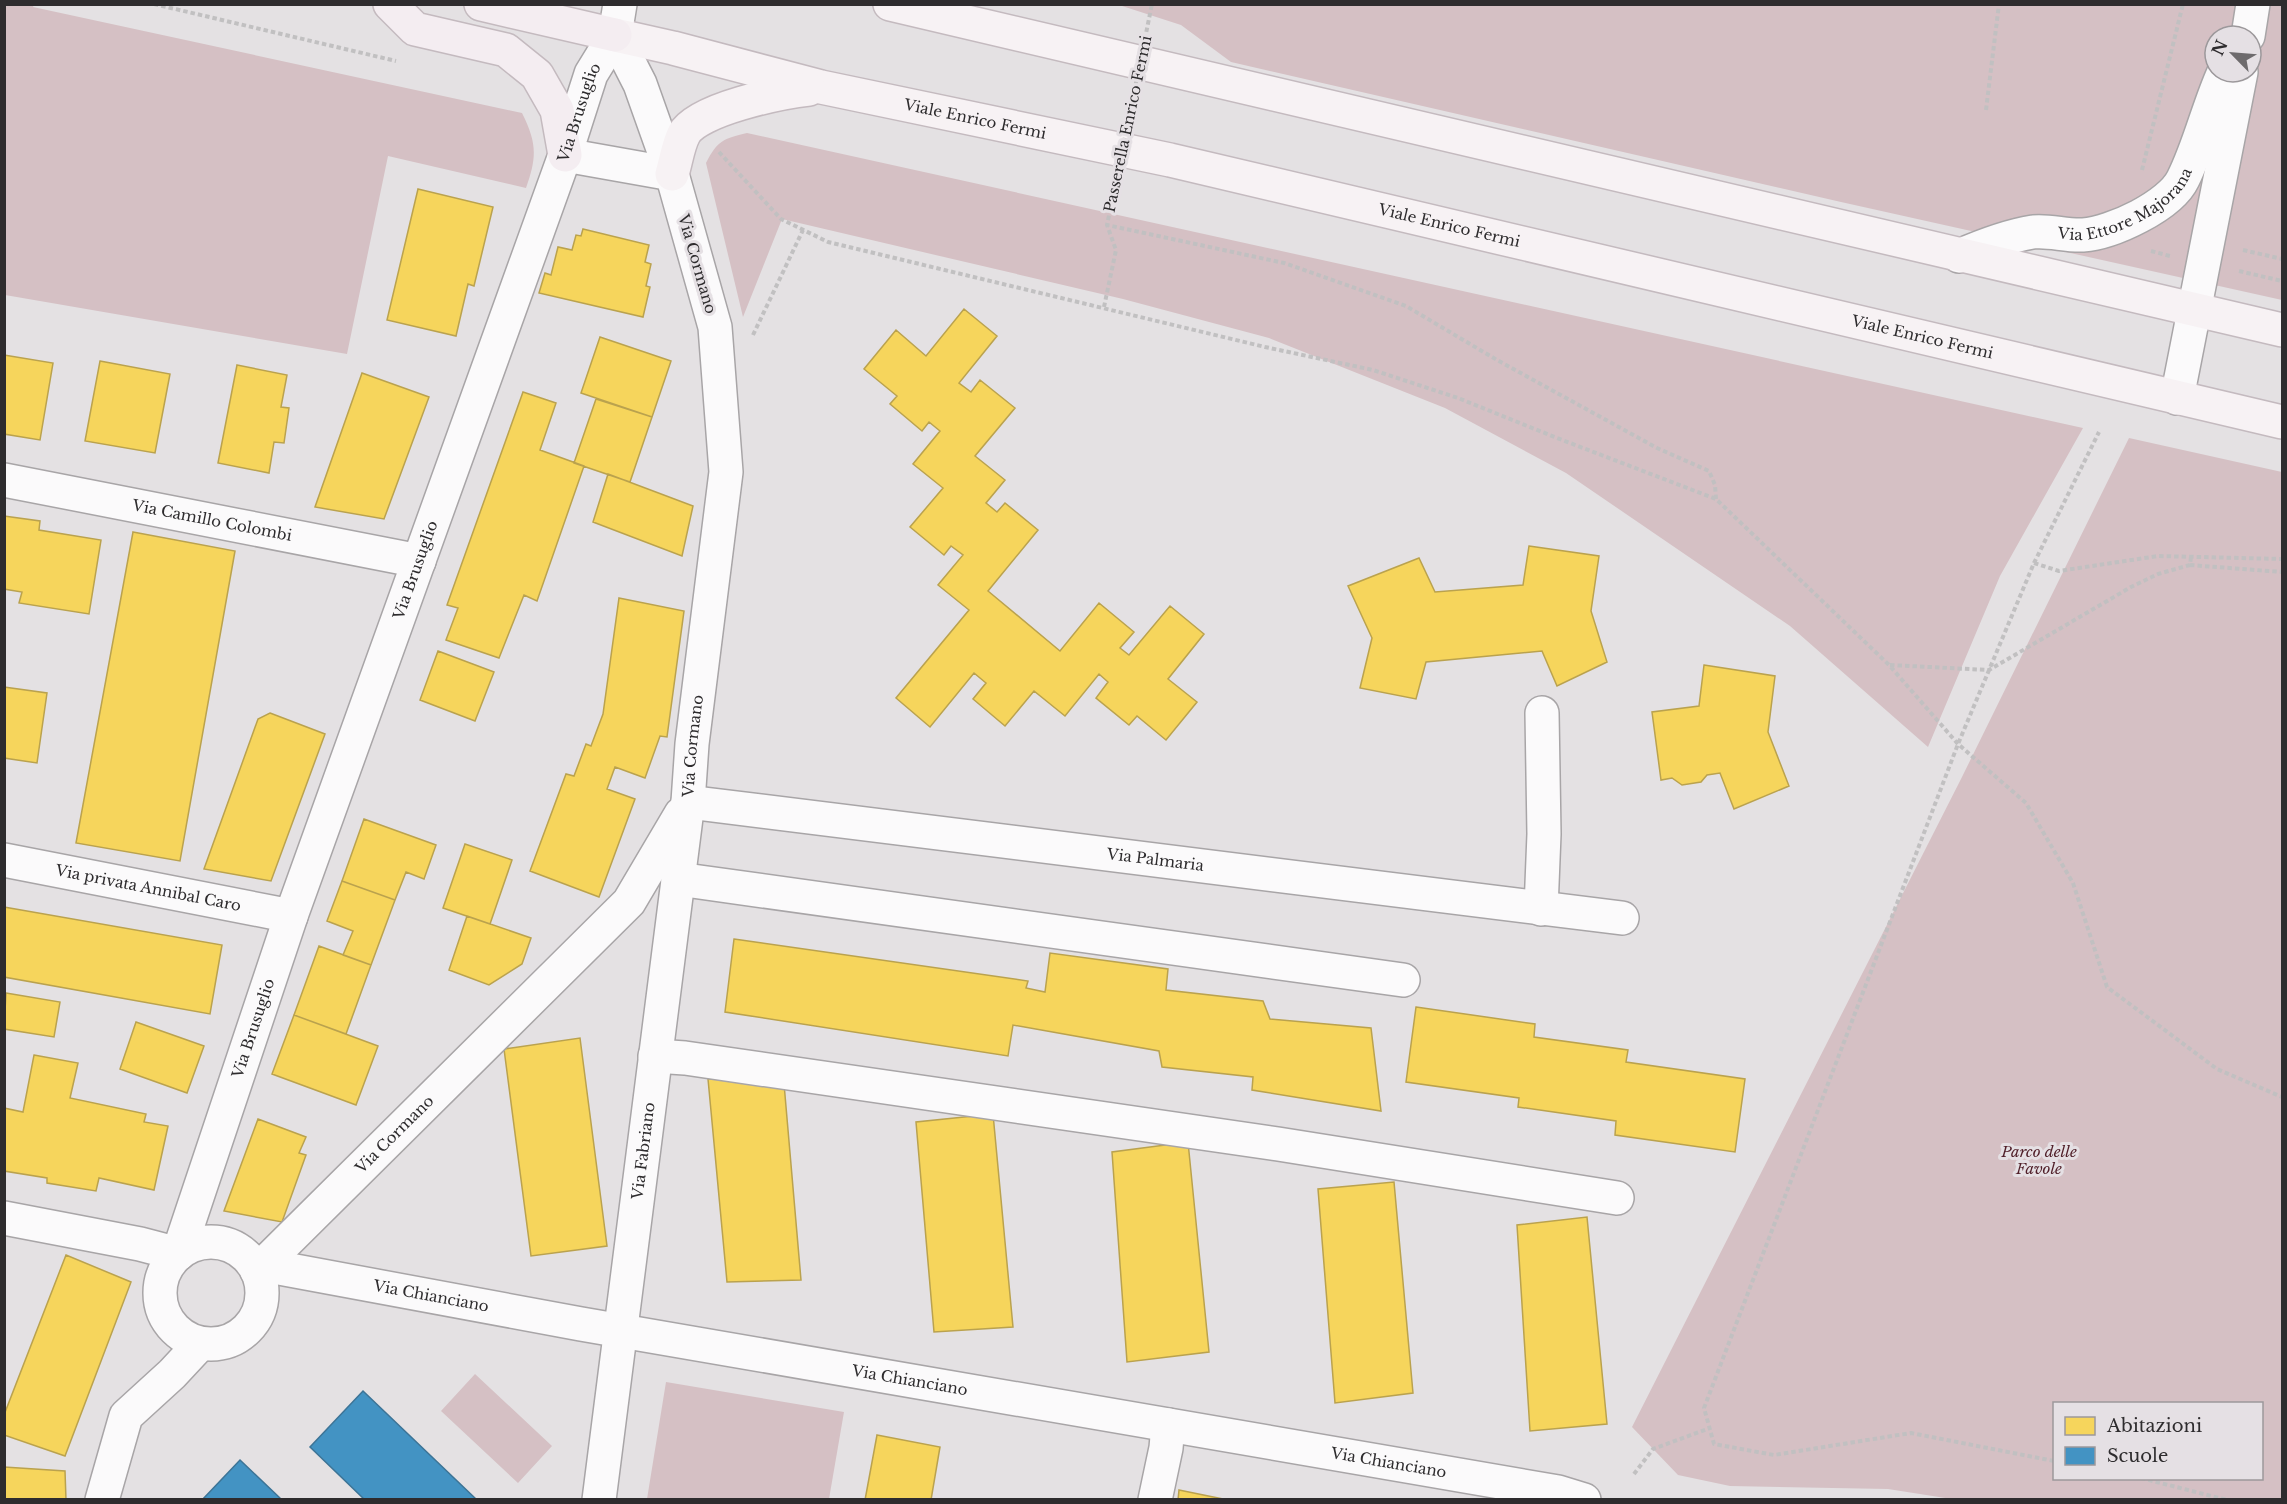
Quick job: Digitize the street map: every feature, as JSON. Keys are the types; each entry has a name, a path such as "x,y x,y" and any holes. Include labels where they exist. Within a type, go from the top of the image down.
{"highway":[{"path":"390,4 415,29 506,50 537,75 557,110 565,155"},
{"name":"Viale Enrico Fermi","path":"481,4 617,20"}],"main road":[{"path":"891,5 2283,330"},
{"name":"Viale Enrico Fermi","path":"617,20 673,48 821,87 1170,160 2283,422"},
{"path":"672,174 685,133 695,120 774,93 821,87"}],"street":[{"path":"2250,24 2253,4"},
{"name":"Via Brusuglio","path":"200,1344 182,1336 165,1317 159,1292 161,1280 166,1268 178,1254 291,916 565,155 591,74 617,20"},
{"path":"565,155 672,174 617,20"},
{"name":"Via Ettore Majorana","path":"1959,256 1985,245 2033,232 2081,235 2103,232 2126,224 2159,203 2170,195 2183,180 2219,84"},
{"path":"2177,398 2239,84"},
{"name":"Via Cormano","path":"260,1268 629,902 687,802 726,472 715,327 672,174"},
{"name":"Via Camillo Colombi","path":"4,480 419,561"},
{"path":"1541,909 1544,834 1542,713"},
{"name":"Via Fabriano","path":"599,1500 687,802"},
{"name":"Via Palmaria","path":"687,802 1622,918"},
{"name":"Via privata Annibal Caro","path":"4,860 291,916"},
{"path":"678,879 1403,980"},
{"path":"655,1056 721,1063 1278,1144 1617,1198"},
{"path":"4,1218 178,1254 197,1244 221,1243 233,1246 260,1268 262,1302 251,1325 231,1341 219,1344 200,1344 172,1374 126,1416 102,1500"},
{"name":"Via Chianciano","path":"260,1268 1168,1425 1566,1497"},
{"path":"1155,1500 1168,1425"}],"path":[{"path":"154,4 397,61"},
{"name":"Passerella Enrico Fermi","path":"1152,4 1107,225 1284,263 1406,306 1497,360 1657,448 1709,471 1715,485 1716,499"},
{"path":"1986,110 1999,4"},
{"path":"2141,175 2183,4"},
{"path":"714,147 781,219 828,242 1265,347 1373,370 1458,398 1716,499 1889,665 1958,744 2026,803 2073,884 2107,987 2217,1069 2283,1097"},
{"path":"1104,307 1116,250 1107,225"},
{"path":"717,350 752,336 803,230"},
{"path":"2234,248 2283,259"},
{"path":"2147,250 2170,256"},
{"path":"2230,269 2283,281"},
{"path":"2053,1461 1911,1433 1774,1455 1714,1444 1704,1408 1958,744 2034,563 2099,432"},
{"path":"2034,563 2059,571 2158,556 2283,560"},
{"path":"2190,565 2192,557"},
{"path":"1889,665 1989,670 2131,586 2158,574 2190,565 2283,572"},
{"path":"1634,1474 1653,1449 1710,1428"},
{"path":"2146,1480 2227,1500"}],"green space":[{"path":"4,5 34,5 33,7 522,113 534,150 534,159 526,188 388,156 347,354 5,295"},
{"path":"1119,5 2282,5 2282,300 1841,202 1231,62 1181,25"},
{"path":"747,133 2083,428 2000,576 1928,747 1790,626 1566,473 1445,408 1269,338 1123,299 782,219 743,317 706,163 714,149 722,142"},
{"name":"Parco delle Favole","path":"2129,438 2282,472 2282,1499 1958,1500 1888,1489 1730,1486 1678,1475 1632,1427 1961,779"},
{"path":"475,1374 552,1446 518,1483 441,1411"},
{"path":"666,1382 844,1412 829,1499 647,1499"}],"building: Abitazioni":[{"path":"418,189 493,207 474,286 468,284 456,336 387,320"},
{"path":"583,229 649,245 645,262 651,264 646,286 650,287 643,317 539,293 545,273 551,275 558,247 572,250 576,235 581,236"},
{"path":"964,309 997,336 959,383 971,392 980,380 1015,408 975,456 1005,480 986,503 997,512 1005,503 1038,530 988,591 1060,651 1099,603 1134,632 1120,648 1129,655 1170,606 1204,634 1168,679 1197,702 1166,740 1137,716 1129,725 1096,698 1108,682 1099,674 1065,716 1034,691 1005,726 973,699 986,683 974,673 930,727 896,698 969,610 938,585 963,555 951,546 944,555 910,527 943,488 913,464 940,431 929,422 922,431 890,404 897,396 864,369 896,330 926,356"},
{"path":"600,337 671,361 652,417 581,393"},
{"path":"4,355 53,363 40,440 4,434"},
{"path":"100,361 170,374 155,453 85,441"},
{"path":"237,365 287,375 281,407 289,408 284,443 274,442 269,473 218,463"},
{"path":"362,373 429,397 384,519 315,507"},
{"path":"523,392 556,403 540,450 584,466 537,601 524,595 499,658 446,640 458,608 447,605"},
{"path":"596,399 652,417 630,482 574,463"},
{"path":"608,474 693,506 682,556 593,522"},
{"path":"4,516 40,521 39,530 101,540 89,614 19,603 22,592 4,589"},
{"path":"133,532 235,551 180,861 76,843"},
{"path":"1529,546 1599,556 1591,611 1607,662 1557,686 1542,651 1426,662 1416,699 1360,688 1372,638 1348,586 1419,558 1435,592 1523,585"},
{"path":"619,598 684,611 667,737 660,736 645,778 615,767 607,789 635,799 599,897 530,871 566,774 574,776 586,744 591,746 603,714"},
{"path":"438,651 494,672 475,721 420,700"},
{"path":"1704,665 1775,676 1768,732 1789,786 1734,809 1720,773 1707,775 1701,782 1682,785 1672,778 1661,780 1652,712 1699,706"},
{"path":"4,687 47,693 37,763 4,758"},
{"path":"270,713 325,734 271,881 204,869 258,719"},
{"path":"364,819 436,845 424,879 406,872 395,900 342,881"},
{"path":"465,844 512,860 490,924 443,908"},
{"path":"342,881 395,900 371,965 343,955 353,931 327,921"},
{"path":"4,907 222,945 210,1014 4,977"},
{"path":"467,916 531,938 522,964 489,985 449,970"},
{"path":"734,939 1028,981 1026,988 1045,992 1050,953 1168,969 1166,990 1263,1001 1270,1019 1371,1028 1381,1111 1252,1090 1253,1077 1162,1067 1159,1051 1013,1025 1008,1056 725,1012"},
{"path":"319,946 371,965 346,1034 294,1015"},
{"path":"6,993 60,1002 54,1037 4,1029"},
{"path":"1416,1007 1535,1024 1534,1037 1628,1050 1626,1062 1745,1079 1735,1152 1615,1135 1616,1121 1518,1107 1519,1098 1406,1082"},
{"path":"294,1015 378,1046 356,1105 272,1074"},
{"path":"136,1022 204,1046 187,1093 120,1069"},
{"path":"580,1038 607,1246 531,1256 504,1049"},
{"path":"34,1055 78,1063 70,1098 146,1114 144,1122 168,1126 154,1190 99,1178 96,1191 47,1183 47,1178 4,1171 4,1108 23,1112"},
{"path":"783,1072 801,1280 727,1282 708,1079"},
{"path":"993,1114 1013,1327 934,1332 916,1122"},
{"path":"258,1119 306,1137 299,1153 306,1155 282,1222 224,1211"},
{"path":"1188,1142 1209,1352 1127,1362 1112,1152"},
{"path":"1394,1182 1413,1393 1335,1403 1318,1189"},
{"path":"1587,1217 1607,1424 1530,1431 1517,1225"},
{"path":"66,1255 131,1282 65,1456 4,1435 4,1415"},
{"path":"877,1435 940,1447 931,1500 865,1500"},
{"path":"4,1467 65,1471 66,1500 4,1500"},
{"path":"1179,1490 1228,1500 1178,1500"}],"building: Scuole":[{"path":"363,1391 477,1500 365,1500 310,1447"},
{"path":"240,1460 282,1500 202,1500"}]}
